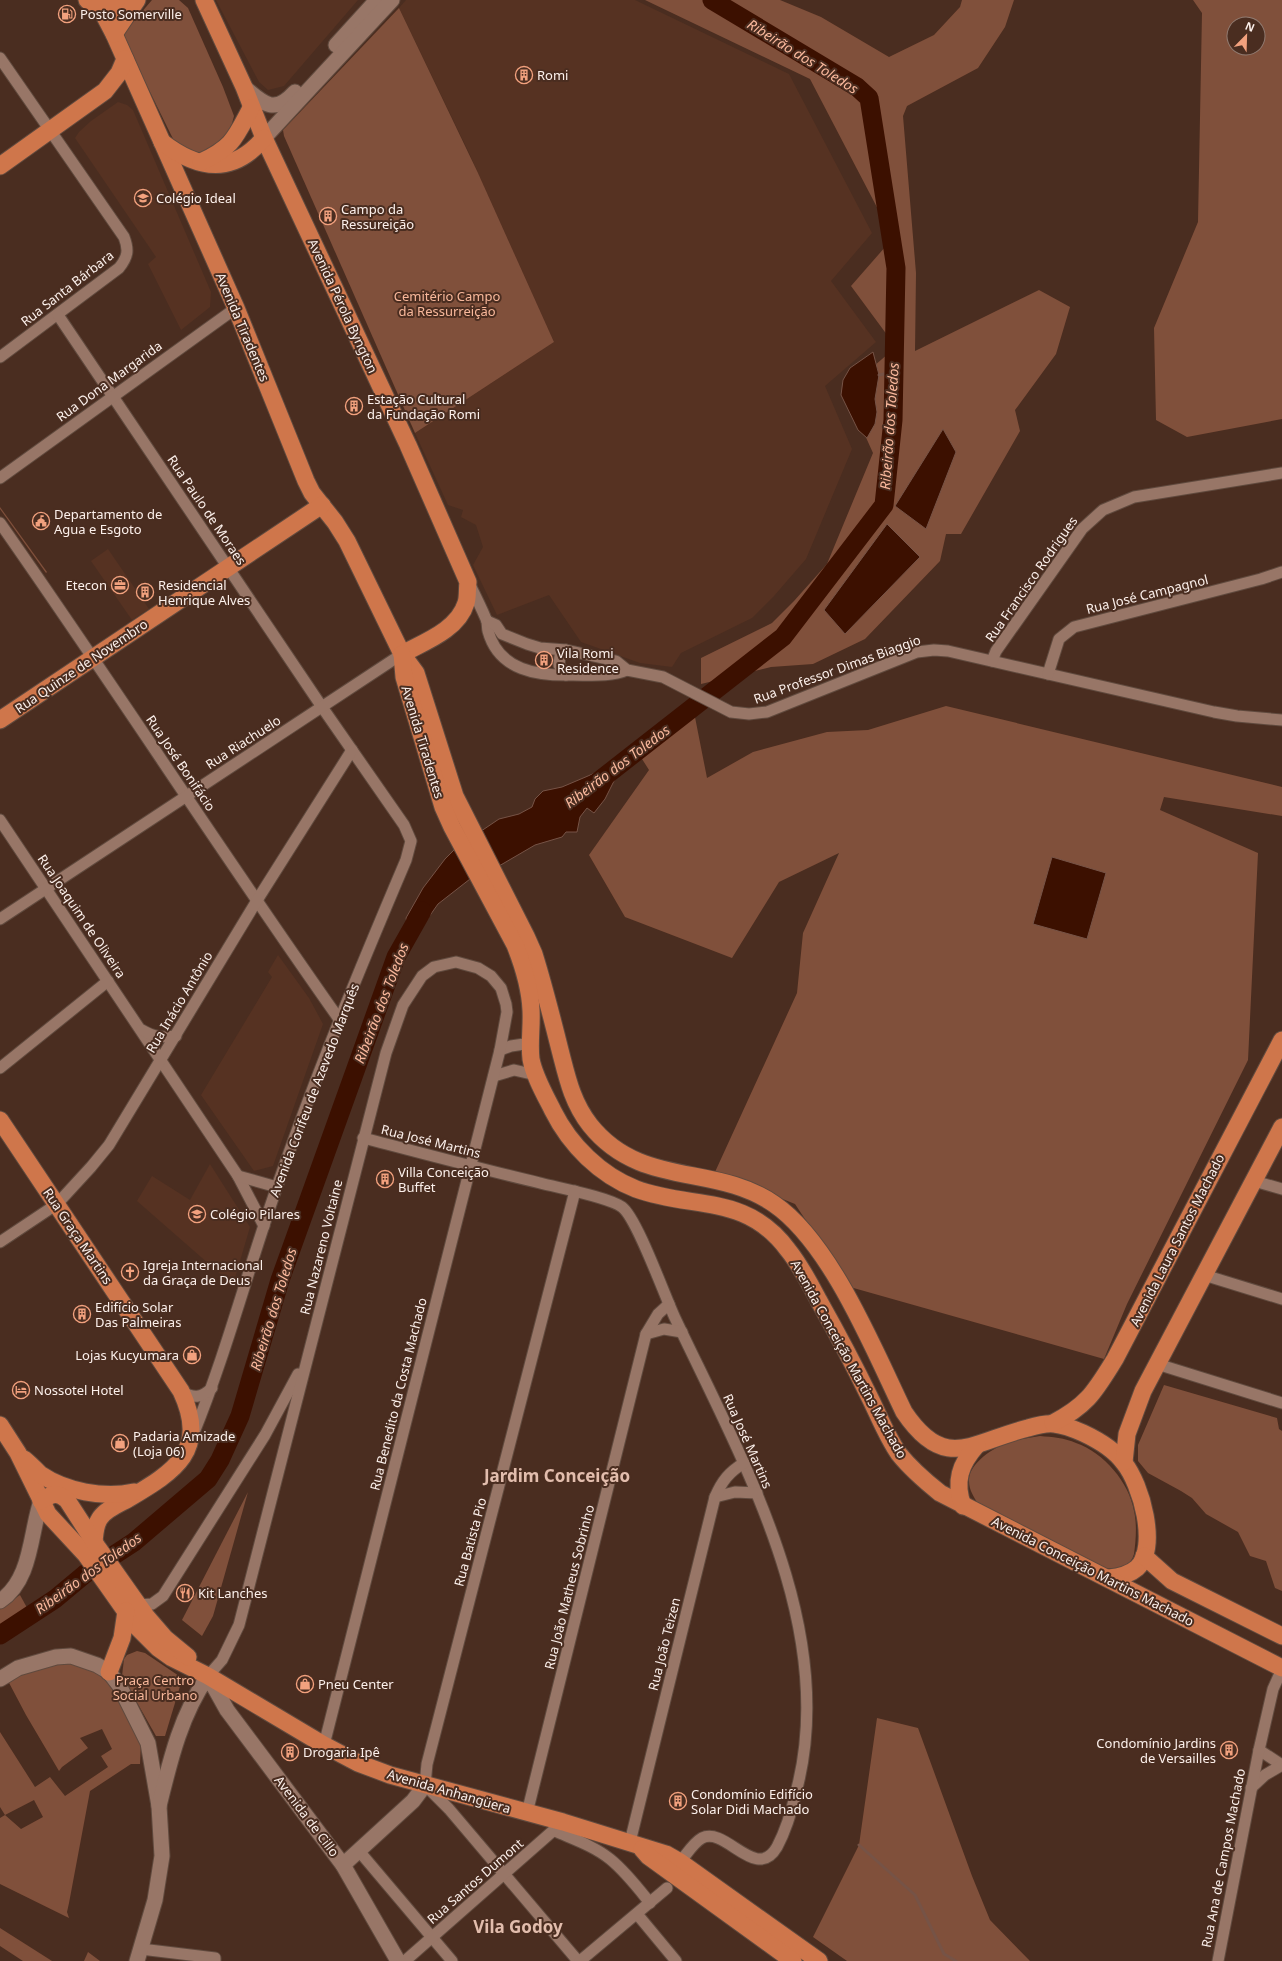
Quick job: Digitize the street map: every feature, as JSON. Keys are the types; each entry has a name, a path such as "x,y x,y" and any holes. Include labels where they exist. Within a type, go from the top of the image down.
{"main road":[{"path":"92,3 107,8 115,7 120,0"},
{"path":"114,34 137,0"},
{"name":"Avenida Pérola Byngton","path":"204,0 244,87 264,138 408,445 468,582 466,603 456,621 448,629 402,654"},
{"path":"244,87 266,104 273,106 281,104 287,100 377,0"},
{"path":"160,140 183,157 208,165 229,163 245,156 264,138 392,0"},
{"name":"Avenida Tiradentes","path":"92,3 103,14 114,34 236,308 306,481 347,541 402,654 404,677 432,774 458,823"},
{"path":"0,166 104,91 119,73 125,59"},
{"path":"199,163 220,153 230,144 251,108"},
{"name":"Rua Quinze de Novembro","path":"0,720 230,568 322,505"},
{"name":"Avenida Conceição Martins Machado","path":"458,823 534,954 565,1073 578,1109 605,1141 639,1163 659,1170 730,1184 750,1191 773,1203 792,1218 817,1248 839,1284 864,1329 904,1412 915,1429 929,1441 946,1448 960,1449 977,1446 1014,1431 1053,1424 1069,1428 1100,1442 1124,1462 1133,1476 1141,1497 1146,1524 1144,1556 1172,1581 1282,1636"},
{"name":"Avenida Conceição Martins Machado","path":"495,889 521,961 531,1008 531,1059 536,1075 553,1111 565,1131 595,1164 617,1180 652,1193 727,1208 747,1215 766,1226 779,1238 789,1250 810,1283 899,1454 921,1478 940,1493 963,1506 1109,1578 1282,1668"},
{"name":"Avenida Laura Santos Machado","path":"1053,1424 1084,1404 1115,1359 1282,1040"},
{"path":"530,1043 540,1044 551,1050 565,1073"},
{"name":"Rua Graça Martins","path":"0,1120 181,1391 189,1408 192,1425 191,1440"},
{"path":"1124,1462 1127,1434 1132,1417 1143,1391 1282,1127"},
{"path":"0,1425 18,1453 41,1501 53,1521 93,1548"},
{"name":"Avenida Corifeu de Azevedo Marquês","path":"93,1548 95,1530 102,1516 160,1479 175,1467 184,1455 191,1440"},
{"path":"963,1506 958,1490 959,1472 963,1462 977,1446"},
{"path":"18,1453 41,1474 78,1490 107,1495 142,1491"},
{"path":"0,1601 12,1589 24,1568 41,1501 54,1493 61,1494 67,1500 93,1548 132,1608 136,1626 158,1648 172,1658 208,1676 194,1698 176,1744 159,1806"},
{"path":"1109,1578 1122,1577 1131,1572 1138,1567 1144,1556"},
{"path":"110,1672 132,1608"},
{"path":"0,1679 18,1668 42,1660 71,1656 84,1660 110,1672 119,1686 148,1743 159,1806 162,1856 160,1880 139,1955"},
{"name":"Avenida Anhangüera","path":"208,1676 324,1745 365,1765 425,1785 527,1813 559,1826 634,1844 666,1854 680,1862 794,1956"},
{"name":"Avenida de Cillo","path":"208,1676 227,1710 343,1865 398,1961"},
{"path":"148,1743 162,1748 176,1744"},
{"path":"343,1865 413,1801 425,1785"},
{"name":"Avenida Anhangüera","path":"634,1844 648,1856 794,1956"},
{"path":"794,1956 819,1961"}],"street":[{"path":"0,58 50,130"},
{"name":"Rua Santa Bárbara","path":"0,357 119,268 125,262 128,254 124,237 50,130"},
{"name":"Rua Dona Margarida","path":"0,478 113,395 236,308"},
{"name":"Rua Paulo de Moraes","path":"58,314 322,707 404,825 411,841"},
{"name":"Rua Francisco Rodrigues","path":"992,661 996,651 1082,529 1104,510 1134,497 1282,473"},
{"name":"Rua José Bonifácio","path":"0,523 94,657 256,902 339,1019"},
{"name":"Rua José Campagnol","path":"1048,674 1059,639 1074,627 1261,579 1282,572"},
{"path":"468,582 487,621 488,631 498,652 512,664 531,672 566,676 616,675 627,670 616,661 566,650 540,648 520,642 502,634 496,625 487,621"},
{"path":"566,650 560,656 558,665 566,676"},
{"name":"Rua Professor Dimas Biaggio","path":"627,670 663,677 715,705 740,714 766,712 917,652 948,651 1214,712 1237,716 1282,720"},
{"name":"Rua Riachuelo","path":"0,919 46,887 402,654"},
{"name":"Rua Inácio Antônio","path":"0,1242 57,1204 109,1145 256,902 352,750"},
{"name":"Rua Joaquim de Oliveira","path":"0,820 238,1176 264,1226"},
{"name":"Avenida Corifeu de Azevedo Marquês","path":"191,1440 213,1387 277,1187 339,1019 406,860 411,841"},
{"name":"Rua Nazareno Voltaine","path":"208,1676 222,1660 238,1624 386,1052 403,1005 417,982 428,971 449,962 463,963 484,971 496,981 504,996 507,1012 500,1050"},
{"path":"0,1068 108,981"},
{"path":"140,1029 151,1035 162,1038 176,1036"},
{"path":"500,1050 511,1046 530,1043"},
{"name":"Rua Benedito da Costa Machado","path":"324,1745 500,1050"},
{"path":"494,1076 514,1070 536,1075"},
{"name":"Rua José Martins","path":"363,1138 575,1192 616,1204 626,1211 634,1223 669,1304 744,1463 757,1493 784,1572 795,1610 802,1650 807,1700 807,1734 800,1779 791,1813 776,1848 769,1857 758,1859 749,1857 718,1838 710,1836 703,1838 695,1844 680,1862"},
{"path":"238,1176 277,1187"},
{"path":"1254,1181 1282,1189"},
{"name":"Rua Batista Pio","path":"425,1785 427,1764 575,1192"},
{"path":"1204,1275 1282,1298"},
{"name":"Rua João Matheus Sobrinho","path":"527,1813 646,1334 658,1314 669,1304"},
{"path":"646,1334 664,1329 682,1332"},
{"path":"132,1608 152,1604 163,1596 265,1435 307,1356"},
{"path":"1157,1364 1282,1403"},
{"path":"181,1391 190,1396 199,1397 213,1387"},
{"path":"265,1435 276,1438 284,1444"},
{"name":"Rua João Teizen","path":"634,1844 715,1497 722,1481 733,1470 744,1463"},
{"path":"715,1497 735,1492 757,1493"},
{"name":"Rua Ana de Campos Machado","path":"1218,1961 1259,1750 1273,1689 1282,1668"},
{"path":"1251,1788 1265,1775 1282,1765 1259,1750"},
{"path":"425,1785 449,1809 579,1961 667,1888"},
{"path":"559,1826 609,1858 624,1872 650,1903"},
{"name":"Rua Santos Dumont","path":"405,1961 559,1826"},
{"path":"359,1851 452,1961"},
{"path":"637,1914 676,1961"},
{"path":"139,1955 215,1958 215,1961"}],"shaded area":[{"path":"216,0 358,0 284,86 268,90 259,82"},
{"path":"406,0 635,0 789,74 872,233 831,281 876,342 825,386 852,449 806,559 774,596 752,618 681,653 672,667 640,663 581,642 549,595 497,615 473,565 483,547 476,525 461,517 463,510 448,505 415,433 554,342 469,153 399,8"},
{"name":"Colégio Ideal","path":"118,102 127,105 133,110 211,292 210,307 181,330 148,264 156,257 75,138 91,121"},
{"path":"873,352 879,375 875,399 877,412 875,424 867,438 858,430 841,395 843,380 850,368"},
{"path":"943,429 956,452 926,529 895,506"},
{"path":"887,524 920,557 845,634 824,610"},
{"name":"Etecon","path":"108,549 149,609 132,620 91,561"},
{"path":"612,763 618,773 605,799 594,813 587,808 580,817 577,832 566,832 562,837 535,845 499,866 479,872 438,904 419,931 409,934 406,918 423,888 445,859 456,848 499,819 519,814 532,807 535,799 543,791 562,787 595,773"},
{"path":"1052,857 1106,873 1087,939 1033,924"},
{"path":"278,955 309,998 323,1024 273,1166 254,1171 201,1095 272,977 268,972"},
{"name":"Colégio Pilares","path":"210,1164 250,1227 233,1285 137,1201 152,1176 190,1200"}],"green space":[{"path":"152,0 179,0 188,8 223,87 234,116 229,135 215,151 194,154 179,151 122,35"},
{"path":"645,0 780,0 821,17 889,57 934,35 960,7 962,0 1014,0 1005,27 978,68 907,106 903,116 916,273 915,351 1039,290 1070,307 1056,354 1015,410 1020,431 961,534 946,534 940,561 865,639 813,664 771,667 701,684 701,658 772,623 827,564 873,453 845,391 896,347 851,286 893,238 810,79"},
{"path":"1193,0 1282,0 1282,419 1187,437 1156,420 1154,328 1198,222 1202,13"},
{"name":"Cemitério Campo da Ressurreição","path":"399,8 478,173 554,342 415,433 284,136 283,130"},
{"path":"0,507 47,572 46,573 0,509"},
{"path":"946,706 1282,787 1282,816 1164,797 1160,810 1258,853 1248,1060 1127,1304 1104,1359 850,1287 795,1204 715,1172 797,993 803,933 839,853 779,882 732,958 625,917 589,855 649,770 637,751 693,707 707,778 753,752 827,732 868,730"},
{"path":"1164,1385 1277,1418 1279,1429 1282,1431 1282,1591 1275,1588 1266,1561 1250,1556 1238,1532 1206,1514 1192,1498 1148,1473 1138,1461 1138,1445"},
{"path":"1040,1436 1067,1440 1086,1448 1105,1461 1121,1479 1131,1500 1136,1521 1134,1554 1129,1563 1117,1568 1102,1568 978,1504 973,1496 969,1484 970,1475 977,1463 989,1452 1003,1444"},
{"path":"248,1492 213,1616 202,1636 182,1620"},
{"path":"20,1595 31,1615 0,1635 0,1609"},
{"name":"Praça Centro Social Urbano","path":"137,1651 145,1653 179,1676 181,1683 165,1736 156,1736 122,1676 124,1659 127,1655"},
{"path":"72,1661 105,1675 141,1742 140,1764 131,1764 90,1791 67,1912 69,1918 0,1884 0,1818 5,1815 0,1807 0,1732 35,1787 50,1777 65,1796 108,1767 101,1756 112,1749 102,1729 80,1738 88,1748 62,1767 59,1771 7,1679 20,1671","holes":["34,1800 43,1817 21,1829 5,1815"]},
{"path":"877,1718 918,1728 972,1876 990,1920 1030,1961 847,1961 813,1937 859,1845"},
{"path":"0,1928 52,1961 23,1961 0,1946"},
{"path":"88,1952 100,1961 84,1961"}],"waterway":[{"name":"Ribeirão dos Toledos","path":"595,784 783,637 884,505 893,420 896,268 869,98 857,87 712,0"},
{"path":"879,375 894,372"},
{"name":"Ribeirão dos Toledos","path":"0,1635 55,1599 85,1574 134,1542 208,1479 220,1460 240,1416 280,1280 396,957 422,911"},
{"path":"859,1845 915,1895 944,1954 956,1961"}],"place":[{"name":"Posto Somerville","path":"67,14"},
{"name":"Romi","path":"524,75"},
{"name":"Colégio Ideal","path":"143,198"},
{"name":"Campo da Ressureição","path":"328,216"},
{"name":"Estação Cultural da Fundação Romi","path":"354,406"},
{"name":"Departamento de Agua e Esgoto","path":"41,521"},
{"name":"Etecon","path":"120,585"},
{"name":"Residencial Henrique Alves","path":"145,592"},
{"name":"Vila Romi Residence","path":"544,660"},
{"name":"Villa Conceição Buffet","path":"385,1179"},
{"name":"Colégio Pilares","path":"197,1214"},
{"name":"Igreja Internacional da Graça de Deus","path":"130,1272"},
{"name":"Edifício Solar Das Palmeiras","path":"82,1314"},
{"name":"Lojas Kucyumara","path":"192,1355"},
{"name":"Nossotel Hotel","path":"21,1390"},
{"name":"Padaria Amizade (Loja 06)","path":"120,1443"},
{"name":"Kit Lanches","path":"185,1593"},
{"name":"Pneu Center","path":"305,1684"},
{"name":"Condomínio Jardins de Versailles","path":"1229,1750"},
{"name":"Drogaria Ipê","path":"290,1752"},
{"name":"Condomínio Edifício Solar Didi Machado","path":"678,1801"}],"district":[{"name":"Jardim Conceição","path":"557,1475"},
{"name":"Vila Godoy","path":"518,1926"}]}
